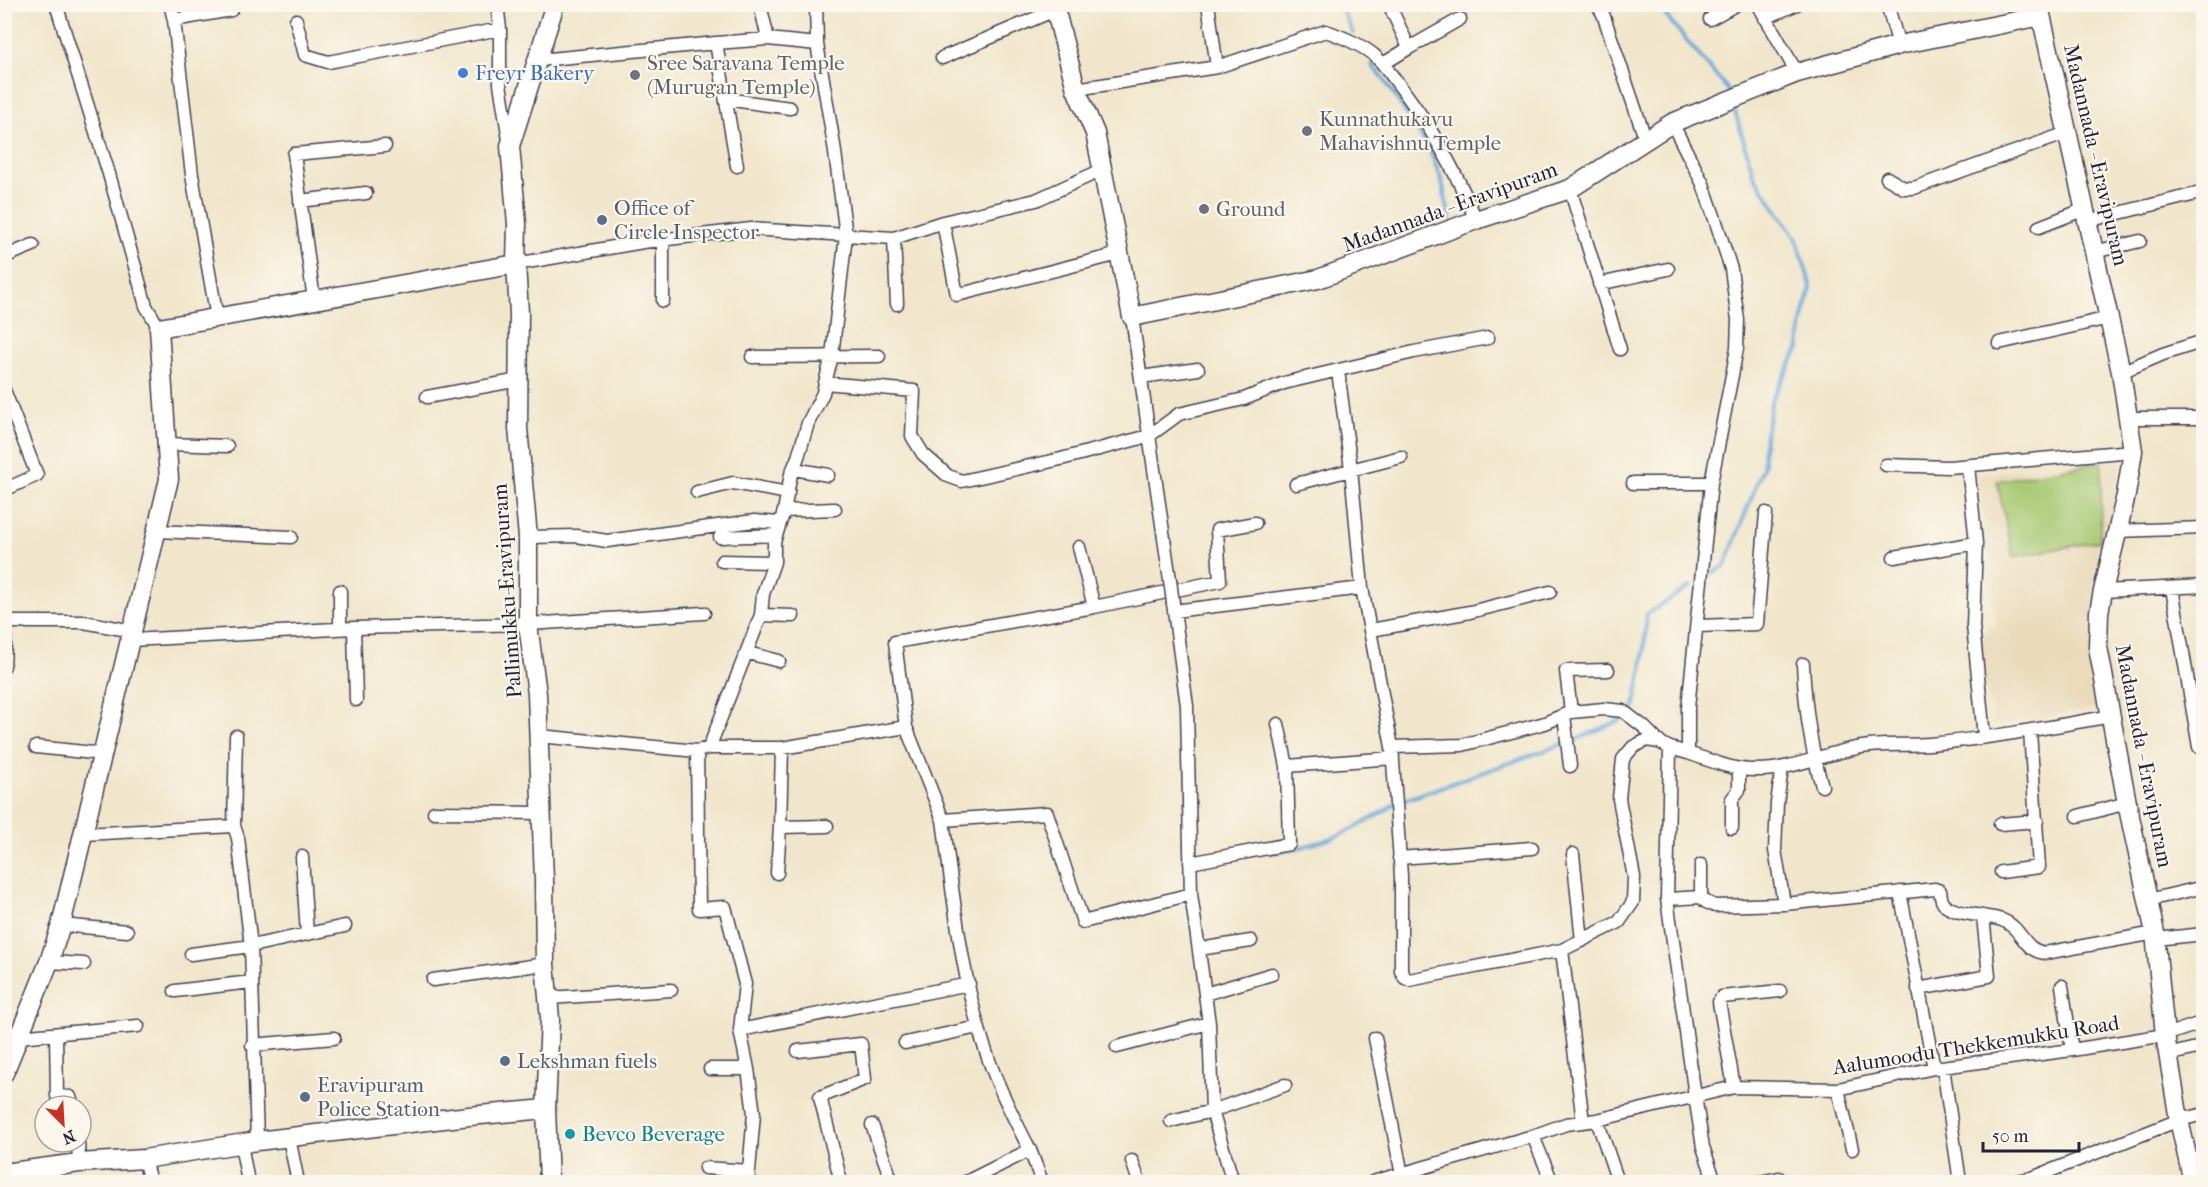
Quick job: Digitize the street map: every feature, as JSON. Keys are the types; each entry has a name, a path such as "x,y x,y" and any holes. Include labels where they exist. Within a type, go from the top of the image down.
{"main road":[{"name":"Pallimukku-Eravipuram","path":"549,1182 546,1109 550,1019 545,964 537,694 528,624 528,537 518,428 517,224 510,146 555,4"},
{"path":"1055,7 1076,89 1095,133 1132,317"},
{"name":"Madannada - Eravipuram","path":"1132,317 1318,279 1476,220 1570,189 1671,123 1797,73 2040,10 2121,372 2133,452 2126,495 2099,612 2098,647 2155,936 2168,1055 2193,1182"},
{"path":"4,1073 49,962 61,925 169,479 159,328 516,264"},
{"path":"4,1173 31,1176 79,1163 144,1159 289,1138 546,1109"}],"street":[{"path":"56,4 109,174 146,306 159,328"},
{"path":"170,4 174,20 192,175 217,318"},
{"path":"497,4 500,29 500,84 510,146"},
{"path":"760,4 768,39"},
{"path":"705,1167 749,1177 754,1114 740,1030 745,984 725,907 699,909 703,750 748,653 761,615 763,594 774,562 777,529 808,423 823,393 832,356 846,235 817,44 816,4"},
{"path":"1208,4 1217,67"},
{"path":"1389,4 1410,48"},
{"path":"1598,4 1646,138"},
{"path":"1710,18 1737,4"},
{"path":"1758,4 1797,73"},
{"path":"1765,18 1797,4"},
{"path":"1887,4 1899,45"},
{"path":"942,58 1055,7"},
{"path":"174,20 231,10"},
{"path":"1383,64 1460,19"},
{"path":"296,20 304,55 328,62 500,29"},
{"path":"1076,89 1217,67 1326,31 1343,37 1374,55 1383,64 1414,105 1444,154 1463,188 1476,220"},
{"path":"539,60 768,39 817,44"},
{"path":"716,43 737,166"},
{"path":"726,99 790,108"},
{"path":"1671,123 1703,184 1717,225 1731,269 1738,320 1737,348 1711,483 1688,708 1688,753"},
{"path":"1887,178 1904,188 1914,188 2067,133"},
{"path":"314,300 294,154 385,146"},
{"path":"516,264 663,240 751,230 894,238 943,222 1036,200 1102,170"},
{"path":"1570,189 1620,350"},
{"path":"2039,227 2086,215 2204,192"},
{"path":"300,201 366,193"},
{"path":"943,222 957,295 1119,254"},
{"path":"894,238 897,304"},
{"path":"663,240 663,301"},
{"path":"2094,252 2140,241"},
{"path":"4,257 33,245"},
{"path":"1599,284 1668,269"},
{"path":"1132,317 1153,450 1187,706 1191,894 1209,1023 1212,1111 1233,1182"},
{"path":"1999,343 2109,318"},
{"path":"825,383 914,391 912,436 923,454 948,476 962,481 1149,436 1179,414 1244,399 1284,382 1414,352 1488,338"},
{"path":"2121,372 2204,340"},
{"path":"752,357 879,356"},
{"path":"1141,376 1198,369"},
{"path":"1338,371 1351,469 1362,588 1392,753 1400,858 1401,971 1404,978 1409,980 1562,950 1619,922 1633,902 1634,877 1619,800 1623,759 1627,752 1640,742 1647,740 1739,769 1753,770 1782,768 1857,748 1928,744 1984,737 2110,716"},
{"path":"427,396 519,380"},
{"path":"4,390 37,475 4,490"},
{"path":"2128,418 2204,418"},
{"path":"167,444 227,446"},
{"path":"1886,465 1968,466 2133,452"},
{"path":"1296,484 1401,457"},
{"path":"1968,466 1976,543 1973,626 1984,737"},
{"path":"794,469 828,475"},
{"path":"698,492 733,483 788,493"},
{"path":"1633,483 1711,483"},
{"path":"784,511 835,510"},
{"path":"1697,626 1757,624 1766,513"},
{"path":"528,537 576,536 607,541 754,521 777,529"},
{"path":"1042,1182 1030,1150 993,1072 978,1027 956,918 943,820 906,727 895,642 1094,607 1220,581 1217,530 1255,523"},
{"path":"2116,531 2204,528"},
{"path":"720,537 777,529"},
{"path":"157,531 291,537"},
{"path":"1894,557 1976,543"},
{"path":"1079,547 1094,607"},
{"path":"722,561 774,562"},
{"path":"2103,591 2204,586"},
{"path":"1174,607 1362,588"},
{"path":"2172,588 2200,730 2199,747"},
{"path":"340,591 340,628"},
{"path":"1371,630 1470,612 1550,592"},
{"path":"4,666 5,616 84,622 132,636 528,624 704,613"},
{"path":"761,615 793,616"},
{"path":"354,628 356,700"},
{"path":"748,653 779,661"},
{"path":"1803,664 1805,704 1814,759 1822,786"},
{"path":"1570,766 1566,671 1608,670"},
{"path":"1287,766 1462,745 1545,723 1567,714 1605,709 1623,711 1664,745 1667,899 1703,1147 1715,1182"},
{"path":"1190,863 1290,844 1287,766 1278,724"},
{"path":"539,736 703,750 782,748 906,727"},
{"path":"2001,872 2039,867 2030,731"},
{"path":"236,736 234,826 238,838 251,946 252,982 248,1182"},
{"path":"36,747 103,754"},
{"path":"777,873 782,748"},
{"path":"1782,768 1777,802 1775,850 1784,904"},
{"path":"1732,828 1732,799 1738,790 1739,769"},
{"path":"2078,816 2127,803"},
{"path":"434,812 542,813"},
{"path":"943,820 1047,813 1083,922 1191,894"},
{"path":"2000,824 2037,821"},
{"path":"84,834 234,826"},
{"path":"780,827 827,826"},
{"path":"1400,858 1532,848"},
{"path":"1573,854 1582,941"},
{"path":"302,857 307,934"},
{"path":"1701,865 1701,897 1715,906 1784,904 1935,889 1940,891 1943,903 1951,910 2004,921 2020,932 2024,941 2035,951 2045,953 2155,936 2204,934"},
{"path":"2148,900 2204,887"},
{"path":"1900,892 1918,989 1938,1067 1960,1182"},
{"path":"1667,899 1701,897"},
{"path":"1918,989 1989,976 1983,916"},
{"path":"61,925 127,931"},
{"path":"190,954 251,946 345,926"},
{"path":"1199,949 1251,941"},
{"path":"1562,950 1583,1122"},
{"path":"49,962 84,964"},
{"path":"433,980 545,964"},
{"path":"1205,994 1272,974"},
{"path":"175,991 252,982"},
{"path":"740,1030 969,984"},
{"path":"2062,986 2072,1050"},
{"path":"549,998 671,990"},
{"path":"1734,1087 1719,1002 1722,997 1780,991"},
{"name":"Aalumoodu Thekkemukku Road","path":"1373,1182 1533,1136 1566,1124 1597,1120 1734,1087 1838,1089 1938,1067 2072,1050 2165,1035 2204,1022"},
{"path":"1117,1047 1209,1023"},
{"path":"18,1037 138,1026"},
{"path":"905,1043 978,1027"},
{"path":"56,1034 57,1094"},
{"path":"252,1045 334,1038"},
{"path":"1375,1038 1402,1174"},
{"path":"798,1051 861,1044 865,1078 820,1097 841,1182"},
{"path":"2168,1055 2204,1046"},
{"path":"710,1069 748,1069"},
{"path":"1171,1121 1212,1111 1285,1085"},
{"path":"1838,1089 1852,1149"},
{"path":"2011,1182 2033,1180 2179,1120 2204,1114"},
{"path":"1597,1120 1618,1182"},
{"path":"872,1125 892,1182"},
{"path":"1533,1136 1552,1182"},
{"path":"289,1138 298,1182"},
{"path":"966,1182 1030,1150"},
{"path":"79,1154 79,1163"},
{"path":"144,1159 150,1182"},
{"path":"1132,1161 1138,1182"},
{"path":"1760,1182 1779,1178"}],"shaded area":[{"path":"2121,460 2102,564 2108,707 1994,725 1975,638 1996,624 1977,475"}],"green space":[{"path":"2102,462 2100,541 2013,557 1997,481"}],"waterway":[{"path":"1339,4 1353,33"},
{"path":"1656,4 1730,95"},
{"path":"1372,65 1429,148 1441,178 1450,219"},
{"path":"1712,573 1725,566 1764,465 1763,450 1772,399 1799,348 1802,322 1811,287 1797,240 1754,176 1733,105"},
{"path":"1633,714 1642,669 1647,614 1691,586"},
{"path":"1271,853 1306,846 1337,836 1366,822 1396,803 1580,738 1627,717"}],"place":[{"name":"Freyr Bakery","path":"463,73"},
{"name":"Sree Saravana Temple (Murugan Temple)","path":"635,75"},
{"name":"Kunnathukavu Mahavishnu Temple","path":"1307,131"},
{"name":"Ground","path":"1204,209"},
{"name":"Office of Circle Inspector","path":"602,220"},
{"name":"Lekshman fuels","path":"505,1061"},
{"name":"Eravipuram Police Station","path":"305,1097"},
{"name":"Bevco Beverage","path":"570,1134"}]}
